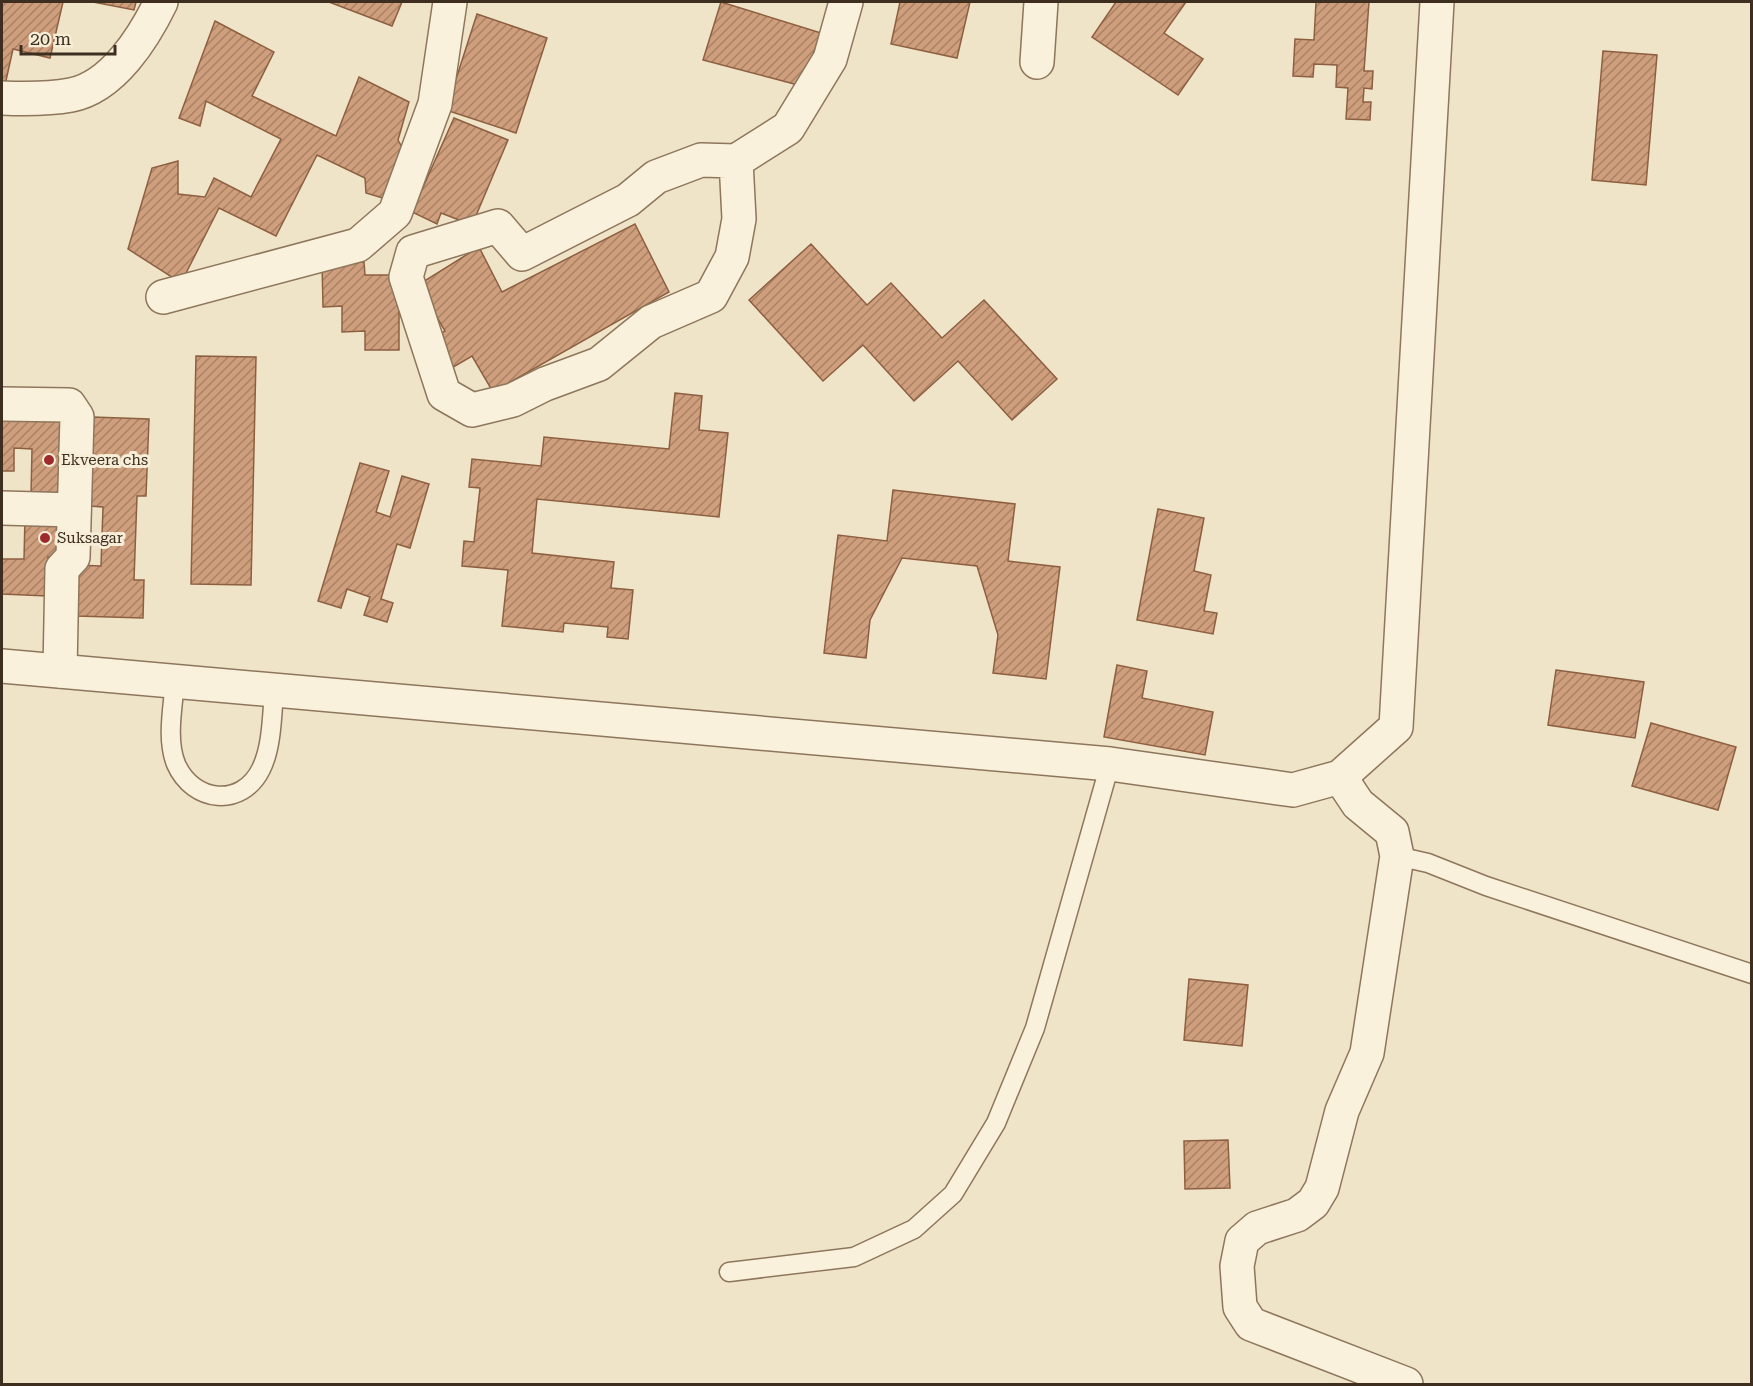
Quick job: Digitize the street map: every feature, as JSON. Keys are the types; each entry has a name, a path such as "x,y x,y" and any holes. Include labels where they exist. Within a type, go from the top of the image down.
{"street":[{"path":"2,98 73,95 111,76 153,18 161,2"},
{"path":"163,297 358,245 395,213 435,104 450,2"},
{"path":"736,161 739,219 732,257 711,296 651,322 599,364 545,384 513,400 472,410 444,394 406,277 413,252 498,226 522,254 628,200 656,177 700,160 736,161 788,128 830,59 846,2"},
{"path":"1037,62 1041,2"},
{"path":"2,666 1110,764 1293,790 1340,777 1396,727 1437,2"},
{"path":"2,404 69,405 77,417 73,557 62,569 60,671"},
{"path":"2,508 74,510"},
{"path":"1340,777 1358,804 1392,832 1397,856 1367,1053 1342,1112 1322,1188 1313,1203 1297,1215 1257,1228 1242,1241 1237,1266 1240,1307 1251,1324 1406,1384"}],"lane":[{"path":"175,681 171,735 175,762 186,781 202,792 219,796 236,795 251,786 262,767 274,691"},
{"path":"729,1272 854,1257 914,1229 953,1194 996,1123 1035,1028 1110,764"},
{"path":"1397,856 1428,863 1486,886 1752,974"}],"building":[{"path":"2,2 63,2 50,58 13,49 5,85 2,84"},
{"path":"93,2 136,2 134,10"},
{"path":"329,2 402,2 392,26"},
{"path":"721,2 821,33 802,86 703,60"},
{"path":"900,2 970,2 957,58 891,44"},
{"path":"1116,2 1186,2 1164,33 1203,59 1178,95 1092,37"},
{"path":"1316,2 1369,2 1364,71 1373,71 1372,89 1364,88 1363,102 1371,102 1370,120 1346,119 1348,88 1336,87 1337,65 1314,64 1313,77 1293,76 1295,39 1314,40"},
{"path":"477,14 547,38 516,133 446,110"},
{"path":"215,21 274,52 252,96 336,136 359,77 409,102 398,140 403,149 386,199 366,193 365,178 317,155 276,236 219,208 181,283 128,249 152,168 178,161 178,194 205,197 214,178 251,197 281,139 206,101 200,126 179,118"},
{"path":"1603,51 1657,55 1646,185 1592,180"},
{"path":"454,118 508,140 472,225 441,213 437,224 412,212"},
{"path":"635,224 669,292 493,392 472,356 450,369 432,339 445,331 418,285 479,247 502,292"},
{"path":"811,244 867,305 891,283 942,338 984,300 1057,379 1012,420 958,361 914,401 863,345 823,381 749,300"},
{"path":"322,262 364,262 365,275 399,275 399,350 365,350 365,331 342,332 342,306 323,307"},
{"path":"196,356 256,357 251,585 191,584"},
{"path":"675,393 702,396 699,430 728,433 719,517 537,499 532,553 614,562 611,588 633,590 628,639 607,637 608,627 564,623 563,632 502,626 508,570 462,566 464,541 474,542 480,488 469,487 472,459 541,466 544,437 669,449"},
{"name":"Ekveera chs","path":"2,412 68,414 66,496 31,495 32,449 14,448 14,471 2,471"},
{"path":"92,417 149,419 146,496 137,496 134,580 144,580 143,618 76,616 77,565 101,566 103,507 89,506"},
{"path":"360,463 389,471 376,512 390,517 402,476 429,484 410,548 397,544 381,599 393,603 387,622 364,615 370,597 347,589 341,608 318,601"},
{"path":"893,490 1015,504 1008,561 1060,567 1046,679 993,673 998,635 977,566 902,558 870,620 866,658 824,653 838,535 887,541"},
{"path":"1158,509 1204,518 1194,571 1211,575 1204,611 1217,613 1213,634 1137,620"},
{"name":"Suksagar","path":"25,517 65,518 64,557 48,557 47,596 2,594 2,559 24,559"},
{"path":"1117,665 1147,671 1142,698 1213,712 1205,755 1104,737"},
{"path":"1556,670 1644,682 1635,738 1548,725"},
{"path":"1651,723 1736,747 1718,810 1632,786"},
{"path":"1189,979 1248,985 1242,1046 1184,1040"},
{"path":"1228,1140 1230,1188 1185,1189 1184,1141"}],"place":[{"name":"Ekveera chs","path":"49,460"},
{"name":"Suksagar","path":"45,538"}]}
